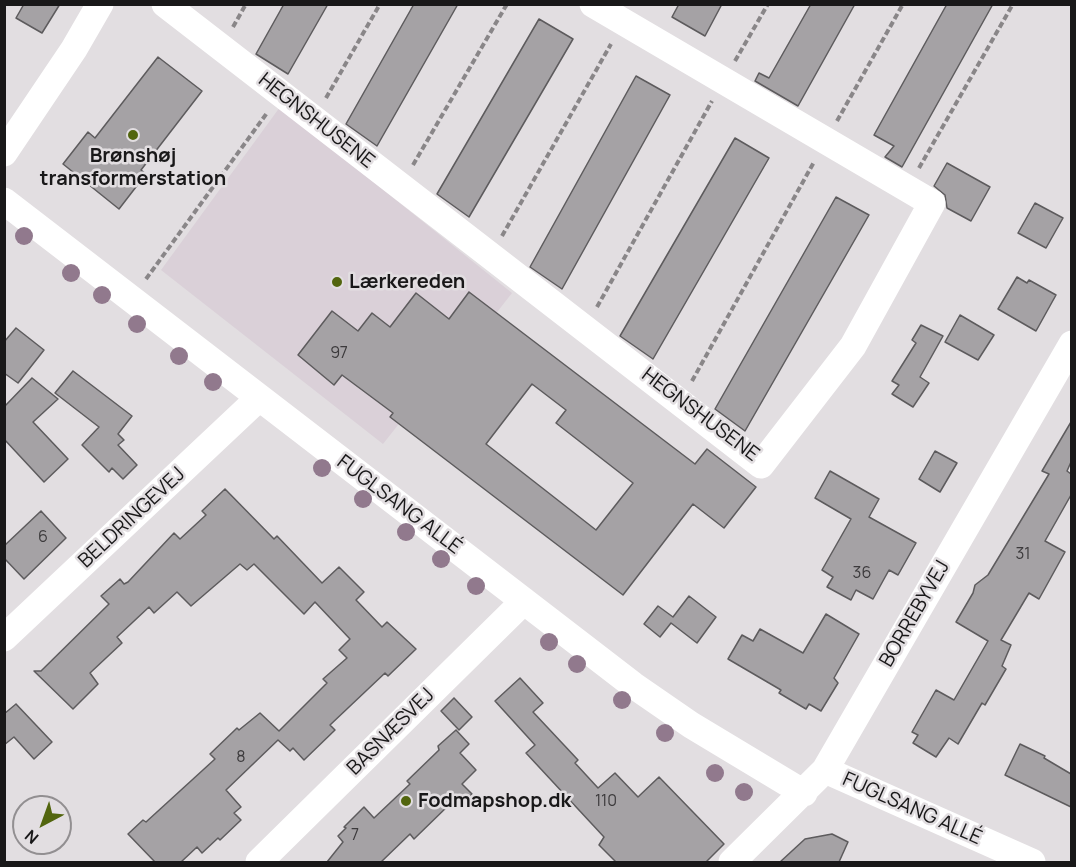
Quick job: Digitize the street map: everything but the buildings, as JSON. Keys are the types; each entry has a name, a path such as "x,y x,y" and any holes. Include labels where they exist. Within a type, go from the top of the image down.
{"street":[{"path":"4,153 74,49 100,4"},
{"name":"HEGNSHUSENE","path":"165,4 761,465 853,346 932,203 593,4"},
{"name":"FUGLSANG ALLÉ","path":"4,201 641,691 691,725 804,793"},
{"name":"BORREBYVEJ","path":"732,862 825,770 1071,344"},
{"name":"BELDRINGEVEJ","path":"4,638 259,398"},
{"name":"BASNÆSVEJ","path":"259,862 524,601"},
{"name":"FUGLSANG ALLÉ","path":"825,770 1032,862"}],"path":[{"path":"314,119 380,4"},
{"path":"400,186 507,4"},
{"path":"585,329 768,4"},
{"path":"681,402 903,4"},
{"path":"908,188 1013,4"},
{"path":"491,256 624,23"},
{"path":"132,299 281,94"}],"shaded area":[{"name":"Lærkereden","path":"280,107 512,293 427,402 420,397 383,444 161,270"}],"place":[{"name":"Brønshøj transformerstation","path":"133,135"},
{"name":"Lærkereden","path":"337,282"},
{"name":"Fodmapshop.dk","path":"406,801"}]}
